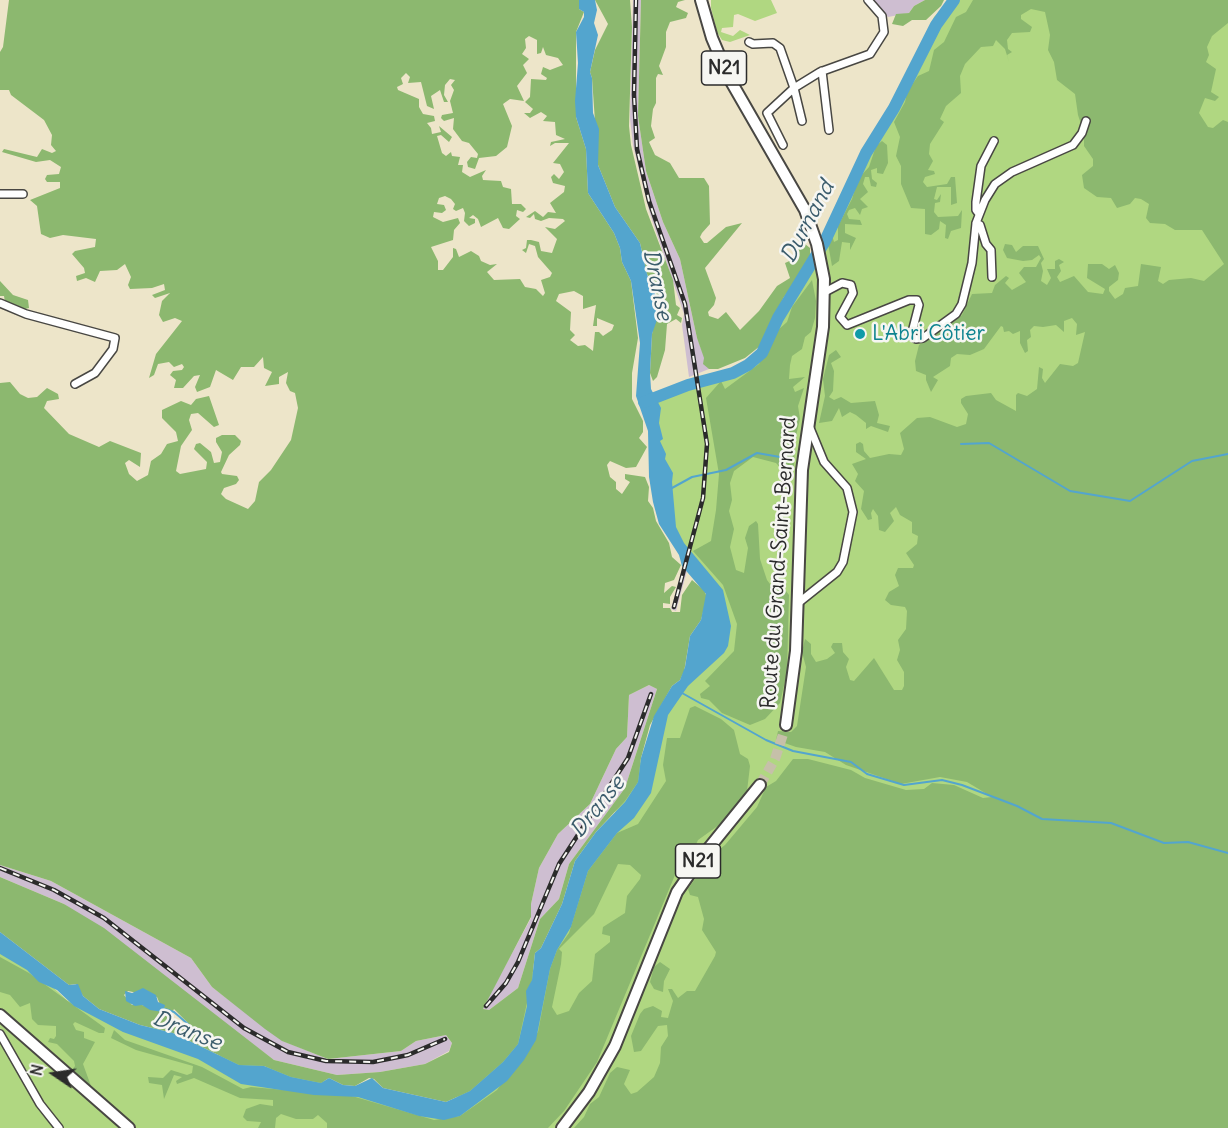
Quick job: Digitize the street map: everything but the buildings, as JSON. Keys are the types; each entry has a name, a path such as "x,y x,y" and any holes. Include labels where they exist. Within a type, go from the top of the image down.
{"main road":[{"name":"Route du Grand-Saint-Bernard","path":"701,0 724,68 798,197 815,235 824,279 821,343 802,470 795,676 786,726"},
{"name":"N21","path":"562,1128 590,1092 615,1046 653,948 684,881 760,785"},
{"path":"3,1018 129,1128"}],"street":[{"path":"783,145 767,113 794,88 821,72 866,56 884,32 882,16 868,0"},
{"path":"748,42 777,44 794,88 802,121"},
{"path":"821,72 829,130"},
{"path":"825,292 842,283 851,285 852,295 840,317 847,325 909,300 917,300 919,305 911,334 919,340 956,314 962,304 972,263 976,223 999,180 1073,145 1082,134 1086,121"},
{"path":"979,214 976,202 981,166 994,141"},
{"path":"0,194 23,194"},
{"path":"976,223 980,225 986,244 991,250 992,277"},
{"path":"0,303 26,314 115,338 113,350 95,373 75,384"},
{"path":"797,604 837,572 843,562 853,512 847,488 819,452 808,421"},
{"path":"0,1034 55,1127"}],"shaded area":[{"path":"633,0 641,0 638,116 646,171 663,222 680,259 697,338 709,369 689,377 682,325 684,314 650,214 633,145 630,119"},
{"path":"872,0 925,0 914,6 909,13 888,17"},
{"path":"684,563 688,567 676,611 671,609"},
{"path":"649,685 657,689 625,788 569,864 559,899 540,919 518,988 489,1010 482,1009 531,918 531,904 539,868 558,834 590,804 616,749 627,737 629,695"},
{"path":"0,865 51,881 191,958 212,987 283,1041 328,1059 401,1051 416,1041 446,1035 452,1043 449,1051 425,1064 380,1072 337,1075 274,1060 64,904 0,877"}],"green space":[{"path":"9,0 579,0 579,9 584,12 576,32 576,117 586,149 588,193 614,233 622,262 631,281 638,338 632,373 632,399 643,421 643,432 639,438 647,447 636,467 626,468 610,461 607,465 610,477 616,482 616,489 622,494 630,482 625,479 625,474 645,477 649,487 648,501 653,508 656,521 669,543 672,557 681,565 674,580 665,583 664,593 672,586 676,587 670,597 670,604 663,603 663,608 670,608 672,612 680,612 682,595 692,580 704,590 707,597 701,620 690,636 684,672 680,680 672,686 650,725 641,758 638,782 575,861 562,904 541,948 535,953 532,980 518,1044 503,1062 470,1091 446,1102 383,1088 374,1079 369,1078 355,1086 343,1085 329,1078 321,1083 291,1077 264,1066 239,1065 173,1033 140,1025 99,1009 83,996 76,984 69,985 0,932 0,877 64,904 104,928 274,1060 337,1075 380,1072 425,1064 449,1052 452,1043 446,1035 416,1041 401,1051 328,1059 282,1041 212,987 191,958 51,881 0,865 0,383 10,382 20,394 28,398 37,397 47,388 58,394 59,399 47,401 44,408 69,434 99,447 110,441 141,453 140,467 129,460 125,463 129,474 137,481 148,475 151,461 161,454 167,444 178,441 176,432 162,418 162,410 181,401 191,405 196,399 209,396 219,425 214,427 198,413 191,414 189,420 192,430 181,446 176,471 180,474 206,469 207,462 194,449 196,444 200,443 211,452 214,463 220,462 222,452 216,438 222,435 235,435 241,441 240,445 229,455 221,472 237,476 239,480 236,484 224,488 221,494 226,499 248,509 255,501 259,482 271,470 291,440 298,408 295,393 290,391 286,383 288,372 279,377 279,384 265,386 272,372 264,368 263,357 254,367 241,367 233,380 216,370 210,387 197,392 195,387 200,375 194,376 183,388 174,388 176,380 170,375 173,371 182,370 184,367 182,364 174,367 169,362 158,364 154,375 149,378 156,354 182,321 175,318 163,322 159,315 162,301 170,293 155,298 152,295 165,290 164,284 152,288 130,289 128,285 131,277 125,264 117,270 100,271 95,282 86,278 77,281 76,276 85,273 84,268 72,254 75,251 95,247 96,239 63,235 50,238 41,234 37,206 30,200 60,188 60,182 47,182 45,179 47,175 59,174 61,167 50,160 36,162 2,152 4,149 37,157 42,149 52,153 56,151 51,145 52,135 44,120 11,95 9,90 0,90 0,52 3,47","holes":["529,36 537,40 537,54 541,53 543,47 546,55 558,58 563,65 550,70 543,67 541,74 547,78 546,80 531,79 530,97 525,102 533,109 530,113 524,113 530,118 541,112 547,116 543,121 555,122 556,135 565,139 551,142 550,146 555,143 569,143 553,163 560,164 564,172 559,179 554,174 551,177 553,183 565,186 564,192 550,203 556,213 548,212 543,217 535,211 526,217 530,218 534,214 535,219 541,221 549,218 565,221 555,229 545,227 557,239 552,253 541,251 539,242 531,240 527,240 526,248 522,250 526,253 529,244 535,246 538,257 552,273 550,277 541,280 545,293 543,296 536,289 525,287 520,279 494,280 487,272 497,264 490,265 481,261 479,256 471,251 459,257 456,249 453,248 453,257 443,270 438,270 438,261 431,247 453,240 454,230 460,223 458,218 443,222 433,217 434,212 442,213 446,210 444,205 437,204 439,198 445,196 451,199 455,204 453,209 456,211 463,208 464,221 469,226 475,223 475,219 469,218 473,215 478,219 481,227 498,218 503,228 509,229 520,219 516,216 517,210 523,212 526,209 521,204 512,204 511,189 503,187 501,181 483,180 482,176 486,170 470,177 462,172 463,165 458,165 460,157 452,156 451,152 446,156 442,153 437,136 441,135 449,142 452,137 439,126 441,132 432,134 427,123 435,121 434,116 423,114 419,107 419,99 398,90 397,87 403,84 401,78 406,73 410,77 408,83 421,82 427,106 434,109 431,96 440,90 444,102 448,102 444,95 445,85 450,79 455,80 451,85 454,90 450,101 453,113 442,115 441,118 444,121 454,118 453,129 462,141 469,143 478,154 477,158 471,157 467,162 468,167 475,169 479,158 496,156 507,147 512,126 503,104 510,99 524,101 517,86 527,73 523,65 529,59 522,54 526,48 525,39","574,291 583,296 583,309 596,305 593,326 597,326 597,318 614,325 612,330 603,336 595,332 593,351 585,345 578,346 570,340 575,335 570,330 571,312 556,301 559,294","649,685 657,689 625,788 569,864 559,899 540,919 518,988 489,1010 483,1009 531,917 531,904 539,868 558,834 590,804 616,749 627,737 629,695","128,991 157,997 163,1012 142,1005 132,1005 124,995","174,1009 188,1023 187,1029 173,1026 172,1013"]},
{"path":"595,0 630,0 632,27 629,126 631,145 646,209 673,280 676,305 680,308 677,315 682,318 681,323 676,319 667,324 665,350 657,377 653,381 650,373 652,334 658,306 656,290 647,274 640,243 615,207 598,165 590,72 595,50 608,24"},
{"path":"641,0 685,0 678,2 676,7 688,13 686,18 670,22 666,32 666,47 659,66 663,75 658,74 656,78 656,103 651,126 655,138 649,142 655,155 670,163 679,178 704,178 709,186 710,224 700,237 704,243 726,227 742,223 705,268 716,298 708,312 709,316 718,319 726,312 740,330 759,311 777,286 790,278 785,263 794,259 799,246 805,244 810,248 810,260 806,269 784,297 760,346 745,358 718,369 709,369 703,364 704,358 697,338 680,259 663,222 646,171 638,116"},
{"path":"711,0 771,0 777,13 755,21 738,14 734,15 733,27 722,28 721,32 733,36 740,30 750,35 730,42 722,40 717,32"},
{"path":"925,0 944,0 926,20 912,20 903,26 892,24 896,14 909,13 914,6"},
{"path":"951,0 1228,0 1228,1128 0,1128 0,939 68,1001 194,1049 448,1112 539,962 662,720 720,620 670,524 648,407 661,391 736,373 765,351 792,289 815,264 845,204 852,179 879,125 893,111 934,17"},
{"path":"973,0 1228,0 1228,23 1212,36 1207,47 1209,55 1206,62 1216,69 1211,92 1219,97 1215,101 1205,98 1199,113 1208,127 1213,128 1223,120 1228,122 1228,1128 574,1128 584,1117 590,1104 599,1097 610,1073 617,1067 630,1070 624,1084 631,1094 637,1092 654,1077 660,1063 661,1047 668,1036 667,1025 658,1026 641,1051 634,1052 631,1036 640,1014 644,1009 653,1006 662,1011 661,1017 668,1018 673,1001 668,989 672,989 678,998 687,991 695,991 716,952 702,930 704,919 698,897 690,895 688,889 712,855 725,845 757,807 766,787 776,781 793,759 808,759 851,770 865,778 906,790 924,789 932,783 954,785 983,798 992,797 967,782 940,777 901,784 846,765 825,752 796,747 776,740 778,731 791,732 797,726 806,667 802,652 805,639 811,644 811,654 816,662 827,659 835,653 831,647 833,643 842,643 843,652 849,659 846,667 850,680 854,681 874,658 894,690 902,690 904,686 904,672 897,660 900,650 898,640 906,629 907,611 905,607 891,605 885,600 889,592 899,586 895,575 898,568 913,568 914,565 906,553 917,544 918,536 912,533 912,522 900,515 896,507 890,513 894,521 885,532 879,530 878,516 873,509 872,519 868,520 861,509 864,491 855,481 858,474 852,464 866,459 856,452 856,444 860,442 863,444 864,451 870,458 889,454 901,455 904,449 900,433 917,418 930,417 957,427 966,424 968,414 961,399 966,396 991,393 996,400 1016,411 1016,395 1018,393 1027,396 1037,389 1039,367 1043,369 1042,378 1045,383 1060,364 1073,366 1078,363 1085,332 1076,335 1077,324 1072,318 1064,321 1064,332 1056,325 1034,326 1030,330 1031,337 1027,340 1028,351 1025,353 1020,343 1020,331 1013,334 1009,331 1004,332 1001,326 984,349 970,355 957,354 951,358 950,366 933,377 938,380 931,392 926,375 916,371 915,361 919,345 962,315 972,294 992,293 995,285 1006,276 1009,278 1005,283 1012,290 1026,282 1019,273 1024,267 1036,267 1041,258 1039,255 1032,260 1023,261 1007,258 1003,250 1005,244 1012,245 1016,252 1023,246 1038,246 1044,259 1041,263 1043,271 1041,281 1047,285 1051,278 1047,269 1055,269 1055,261 1059,259 1064,262 1059,265 1061,271 1057,277 1060,282 1074,276 1088,292 1103,294 1105,289 1087,278 1088,264 1102,264 1109,269 1115,265 1119,273 1118,280 1109,287 1109,291 1115,299 1123,294 1125,288 1138,286 1141,264 1161,267 1158,281 1163,284 1169,280 1191,278 1204,281 1224,264 1202,230 1175,230 1165,224 1150,223 1146,218 1149,204 1141,199 1135,198 1130,204 1117,208 1111,198 1097,197 1084,188 1082,175 1093,166 1093,159 1084,146 1084,133 1075,94 1057,80 1054,62 1048,50 1050,35 1045,12 1031,9 1021,15 1021,19 1032,27 1030,32 1012,33 1007,40 1008,49 1012,52 1007,55 1009,62 1005,49 996,40 993,46 981,47 965,64 960,76 961,93 946,106 940,119 944,122 930,144 929,154 933,161 928,170 934,171 935,174 925,177 923,182 927,187 947,184 951,177 955,177 957,203 951,205 951,187 937,187 934,199 937,200 941,194 940,202 935,203 934,212 938,217 958,216 962,210 961,228 951,231 948,239 945,238 946,225 940,221 939,229 931,235 925,234 925,209 911,208 901,184 901,166 896,156 900,137 894,122 905,102 907,92 918,76 929,71 934,50 944,42 956,17 966,12"},
{"path":"882,141 887,145 888,163 883,174 877,173 877,168 871,170 872,179 877,183 876,187 871,186 869,177 865,177 863,184 868,192 860,199 868,207 862,209 860,215 855,208 849,210 847,214 849,219 860,220 862,225 845,224 845,233 856,238 850,250 850,243 842,242 839,261 832,266 827,238 832,235 834,242 838,240 838,226 852,199 858,179 869,167 876,146"},
{"path":"812,280 816,301 815,318 811,332 805,337 802,349 792,356 790,365 789,379 805,377 793,387 795,392 804,388 798,406 800,419 795,440 794,467 789,477 776,463 753,457 734,471 730,483 732,500 729,511 734,529 730,547 736,570 744,573 748,548 745,538 749,526 756,521 760,559 767,580 773,588 786,591 789,595 787,672 780,703 765,719 750,725 722,713 709,700 701,698 700,694 710,686 705,681 734,651 737,624 723,585 693,551 711,541 716,510 719,474 706,398 721,381 725,389 759,364 778,330 787,322 792,307"},
{"path":"0,281 13,295 28,300 29,308 21,310 5,302 4,296 0,296"},
{"path":"836,350 841,357 831,363 834,371 833,391 829,397 834,400 841,397 851,403 875,401 879,415 877,423 890,426 888,432 871,426 866,429 866,423 850,412 842,417 839,408 832,421 819,423 825,396 823,379 829,355"},
{"path":"695,706 721,719 734,730 740,754 748,759 750,766 747,791 719,825 698,840 689,860 675,875 597,1062 564,1111 548,1128 327,1128 327,1123 318,1115 313,1119 296,1119 281,1114 276,1118 275,1128 258,1128 261,1122 247,1121 243,1117 246,1109 260,1104 273,1106 273,1100 240,1098 194,1078 177,1084 176,1081 182,1077 174,1075 164,1099 162,1085 149,1083 148,1077 163,1078 171,1070 187,1075 192,1073 193,1066 136,1050 111,1038 114,1030 125,1040 202,1067 243,1089 251,1087 352,1096 434,1120 460,1116 497,1090 538,1032 550,969 557,950 569,933 588,871 617,833 638,824 666,781 663,765 667,738 680,738 690,708","holes":["618,864 630,865 641,875 640,879 627,896 625,913 603,927 602,934 610,936 610,942 595,954 592,981 579,993 569,1011 557,1015 552,1007 561,964 562,952 559,949 594,914"]},
{"path":"0,957 29,973 105,1028 104,1033 99,1033 75,1022 73,1024 76,1030 84,1032 84,1038 95,1042 83,1064 91,1086 72,1070 75,1066 74,1061 57,1044 48,1042 50,1038 54,1039 56,1036 56,1026 38,1025 32,1019 30,1003 20,1007 10,995 0,992"},
{"path":"660,962 670,969 664,981 663,992 654,989 650,982 654,967"}],"water":[{"name":"Dranse","path":"579,0 595,0 597,10 594,23 598,35 590,72 593,113 599,129 598,165 615,207 640,243 647,274 657,299 658,317 652,334 651,389 661,408 659,423 663,439 660,441 666,454 665,459 673,473 676,527 684,543 723,590 731,626 728,646 724,653 688,686 668,715 651,793 634,818 617,833 588,871 571,927 557,950 550,969 536,1040 507,1081 460,1116 444,1120 419,1116 358,1097 314,1095 241,1084 198,1059 123,1032 74,1006 57,990 39,982 27,970 0,954 0,932 69,985 78,984 83,996 99,1009 140,1025 173,1033 239,1065 264,1066 291,1077 321,1083 329,1078 343,1085 355,1086 372,1078 383,1088 446,1102 470,1091 503,1062 518,1044 527,1006 526,991 532,980 535,953 541,948 562,904 575,861 596,832 625,802 638,782 641,758 654,716 672,686 680,680 685,667 690,636 701,620 706,594 682,566 679,555 659,524 653,502 649,477 648,431 636,396 640,343 631,281 622,262 614,233 588,193 586,149 576,117 575,101 578,63 576,32 584,17 584,12 579,9"},
{"path":"143,988 156,995 158,1002 165,1005 163,1012 150,1010 142,1005 135,1006 126,1001 125,991 132,993"}],"waterway":[{"name":"Durnand","path":"644,402 688,385 733,373 748,365 762,353 778,318 825,241 866,153 894,108 936,25 954,0"},
{"path":"961,444 989,443 1070,491 1130,501 1192,461 1228,454"},
{"path":"672,488 692,477 726,470 757,453 780,457 785,462"},
{"path":"682,693 766,740 793,751 851,762 867,774 904,785 942,780 962,785 1017,806 1042,819 1111,823 1164,843 1188,842 1228,853"},
{"path":"165,1009 174,1012 197,1032"}],"tunnel":[{"path":"760,785 775,759 786,725"}],"railway":[{"path":"636,0 634,95 637,149 649,201 685,304 707,444 703,498 674,607"},
{"path":"486,1006 506,983 518,962 559,864 628,758 651,694"},
{"path":"0,868 54,890 104,918 244,1028 288,1052 326,1061 373,1062 408,1055 445,1039"}],"place":[{"name":"L'Abri Côtier","path":"860,334"}]}
